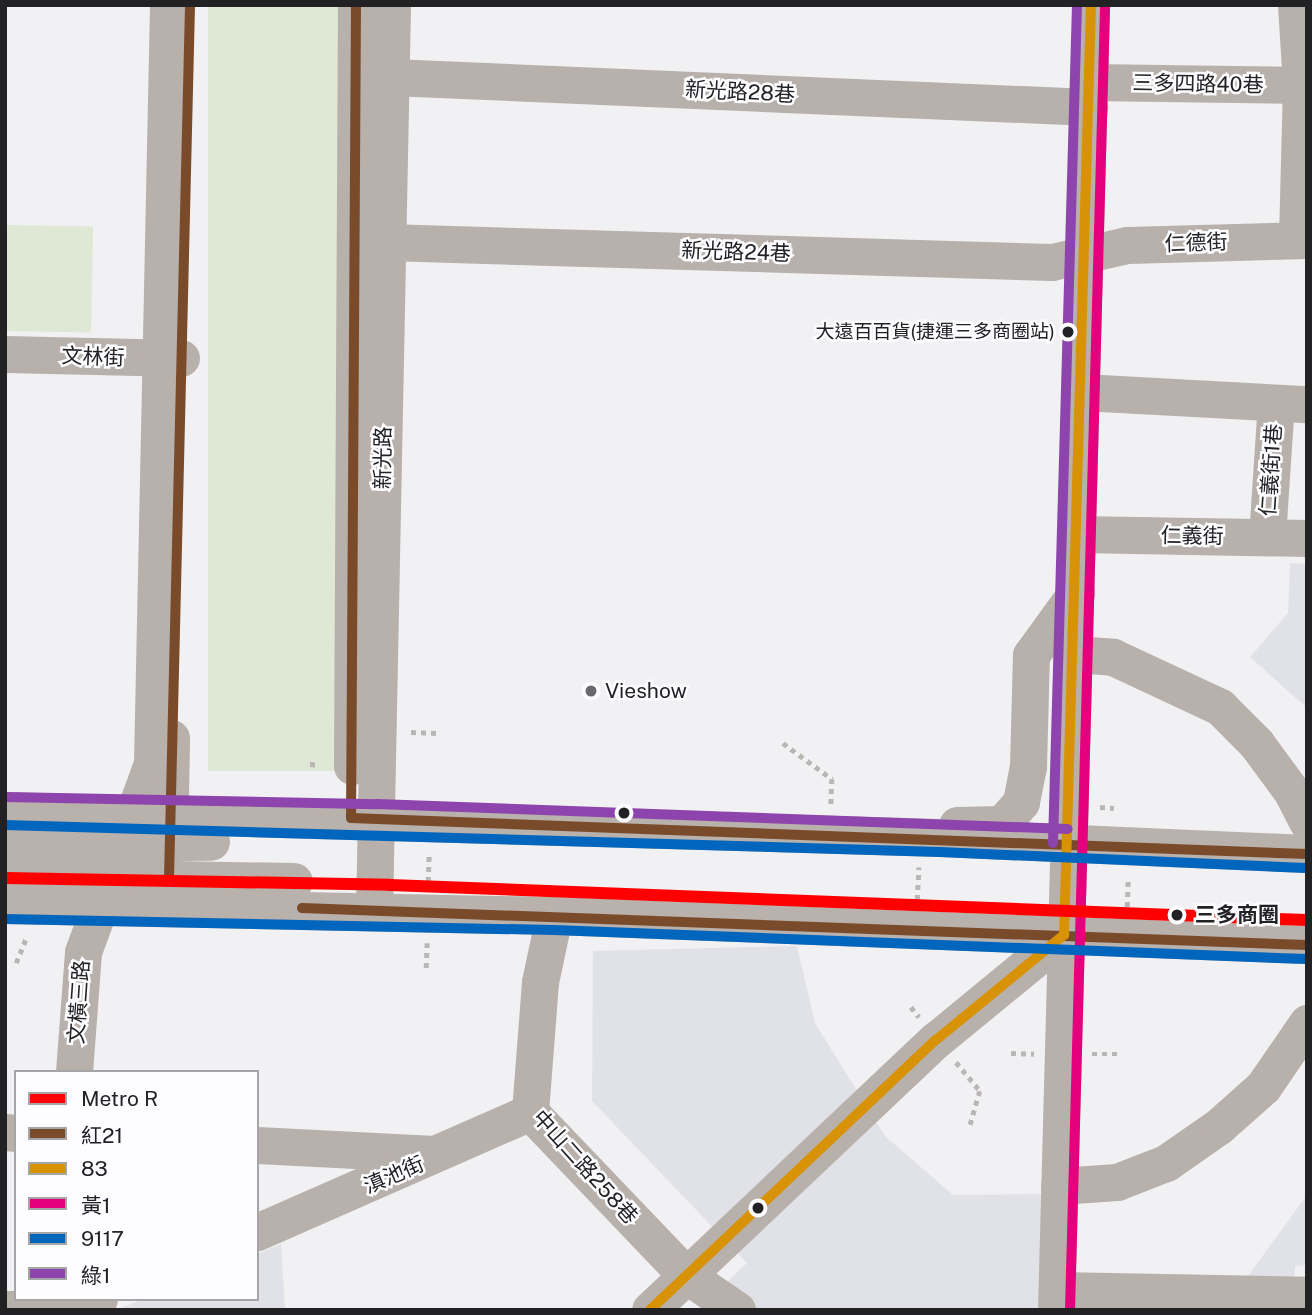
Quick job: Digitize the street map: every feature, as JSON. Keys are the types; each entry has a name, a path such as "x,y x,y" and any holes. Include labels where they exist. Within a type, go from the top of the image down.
{"main road":[{"path":"5,811 114,860"},
{"path":"5,877 114,860 169,846 359,826 931,838 1307,854"},
{"path":"5,844 114,860 358,903 554,916 1307,945"},
{"path":"169,846 358,903"},
{"path":"5,905 114,860"}],"street":[{"path":"168,5 171,359 169,846"},
{"path":"114,860 152,762 190,5"},
{"name":"新光路","path":"356,5 358,903"},
{"name":"新光路","path":"359,826 386,242 392,5"},
{"path":"1091,5 1056,1300 1286,1300"},
{"path":"1296,5 1304,85 1302,240"},
{"name":"新光路28巷","path":"391,77 1089,94"},
{"name":"三多四路40巷","path":"1089,94 1304,85"},
{"name":"仁德街","path":"1086,255 1126,245 1302,240"},
{"name":"新光路24巷","path":"386,242 1052,262 1086,255"},
{"name":"文林街","path":"5,354 171,359"},
{"path":"1082,392 1291,404"},
{"name":"仁義街1巷","path":"1266,537 1291,404"},
{"name":"仁義街","path":"1078,534 1307,538"},
{"path":"931,838 963,823 1002,824 1021,802 1028,767 1031,655 1076,593"},
{"path":"1074,654 1113,657 1220,707 1256,743 1292,792 1307,821"},
{"name":"文橫三路","path":"74,1070 80,971 114,860"},
{"name":"中山二路258巷","path":"554,916 540,982 530,1112 686,1275 737,1310"},
{"path":"650,1310 936,1040 1065,935"},
{"path":"1059,1185 1116,1182 1166,1163 1219,1126 1263,1087 1307,1023"},
{"name":"滇池街","path":"259,1231 442,1154 530,1112"},
{"path":"259,1145 442,1154"},
{"path":"5,1309 75,1309 94,1301"}],"path":[{"path":"411,732 437,733"},
{"path":"783,743 832,779 830,814"},
{"path":"915,929 931,838"},
{"path":"1126,938 1130,845"},
{"path":"960,1066 980,1091 970,1129"}],"shaded area":[{"path":"1290,563 1307,564 1307,708 1250,657 1288,613"},
{"path":"797,946 815,1023 885,1136 953,1195 1047,1194 1044,1310 697,1310 747,1263 592,1101 593,951"},
{"path":"1307,1195 1307,1265 1295,1266 1293,1310 1097,1310 1097,1300 1224,1309"},
{"path":"281,1244 285,1310 119,1309 138,1301 259,1301 259,1253"}],"green space":[{"path":"208,5 351,5 351,771 208,771"},
{"path":"5,225 93,227 91,333 5,331"}],"metro line":[{"name":"R","path":"5,878 390,885 1307,920"}],"transit line":[{"name":"紅21","path":"169,878 190,5"},
{"name":"紅21","path":"356,5 351,818 1307,854"},
{"name":"綠1","path":"1053,843 1077,5"},
{"name":"83","path":"1064,935 1091,5"},
{"name":"黃1","path":"1070,1310 1105,5"},
{"name":"綠1","path":"5,797 377,804 1068,829"},
{"name":"9117","path":"5,825 940,852 1306,868"},
{"name":"紅21","path":"302,908 1307,945"},
{"name":"9117","path":"5,919 554,930 1306,959"},
{"name":"83","path":"650,1310 936,1040 1064,935"}],"place":[{"name":"大遠百百貨(捷運三多商圈站)","path":"1068,332"},
{"name":"Vieshow","path":"591,691"},
{"name":"三多商圈","path":"1177,915"}]}
